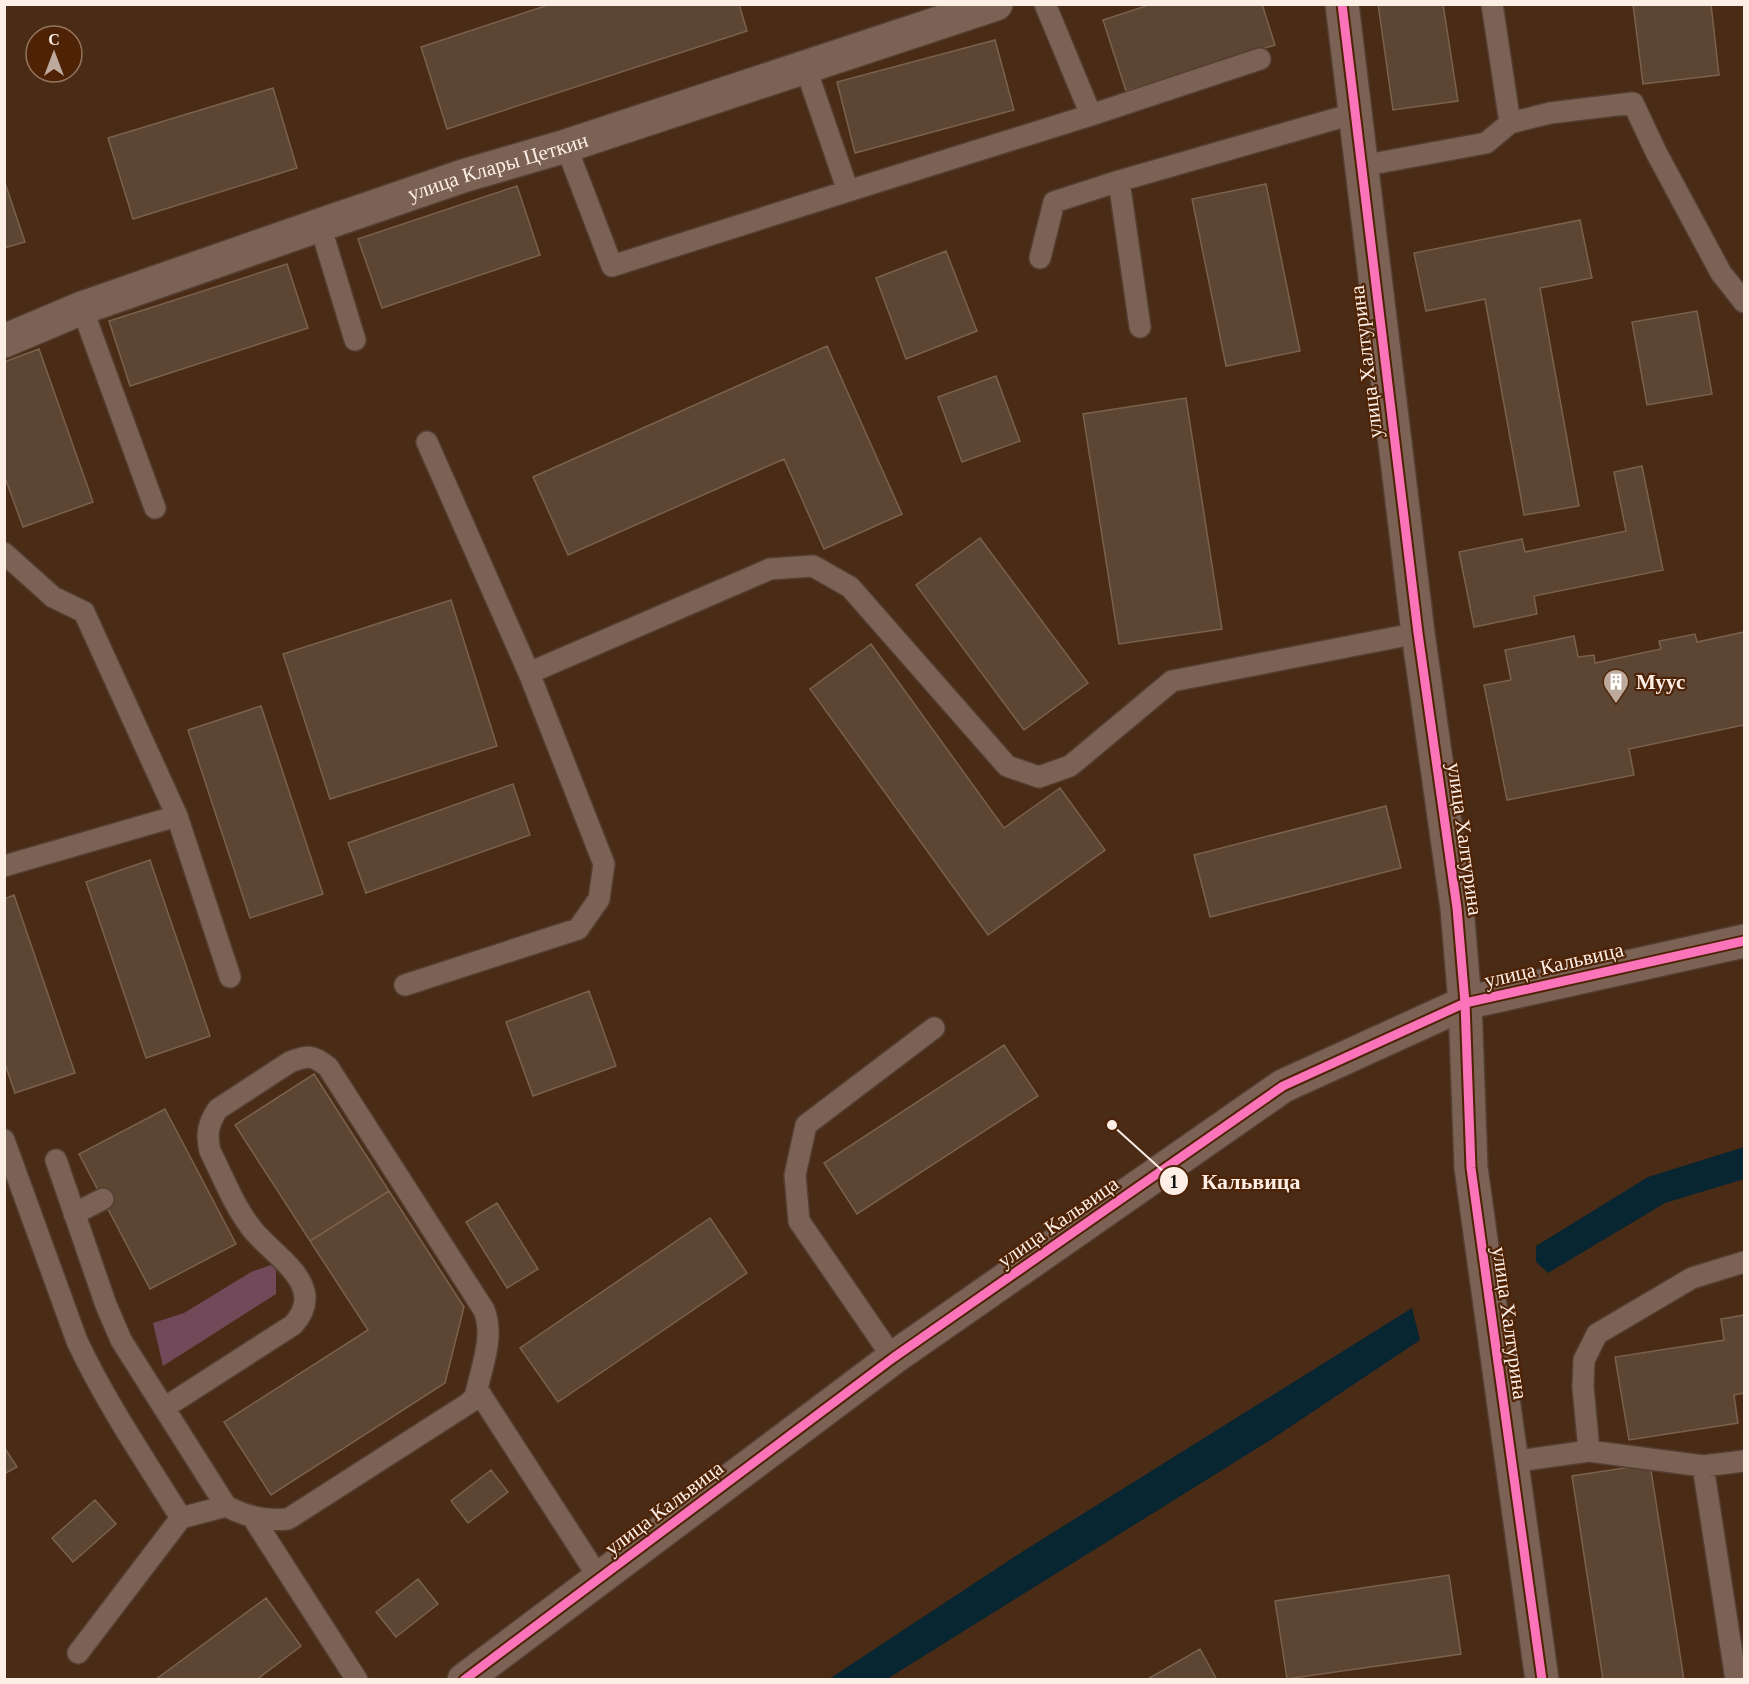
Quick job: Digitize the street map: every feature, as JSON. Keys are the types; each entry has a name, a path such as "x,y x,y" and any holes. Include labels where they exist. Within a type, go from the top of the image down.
{"street":[{"name":"улица Клары Цеткин","path":"4,341 82,308 463,176 566,146 996,4"},
{"name":"улица Халтурина","path":"1342,4 1418,633 1457,908 1465,1003 1471,1168 1542,1680"},
{"name":"улица Кальвица","path":"464,1680 893,1358 1283,1086 1465,1003 1744,941"}],"lane":[{"path":"1045,4 1091,115"},
{"path":"1492,4 1510,123"},
{"path":"566,146 612,266 1091,115 1260,59"},
{"path":"805,66 848,191"},
{"path":"1361,166 1486,143 1510,123 1550,113 1633,103 1656,152 1721,273 1744,302"},
{"path":"1040,258 1054,202 1356,113"},
{"path":"1119,181 1140,327"},
{"path":"320,225 355,340"},
{"path":"82,308 155,508"},
{"path":"405,985 578,929 599,899 604,864 529,673 427,442"},
{"path":"4,553 53,597 84,612 177,816 230,977"},
{"path":"529,673 770,569 813,566 850,587 1007,766 1039,777 1070,766 1172,681 1418,633"},
{"path":"4,866 177,816"},
{"path":"893,1358 799,1221 795,1175 806,1125 934,1028"},
{"path":"56,1160 114,1323 129,1354 226,1506 253,1518 288,1519 469,1403 477,1389 489,1329 484,1310 328,1067 316,1058 303,1056 218,1109 211,1120 207,1141 243,1215 256,1233 284,1260 302,1283 305,1305 300,1317 293,1325 164,1408"},
{"path":"4,1140 76,1341 88,1366 181,1518"},
{"path":"74,1214 103,1199"},
{"path":"1589,1451 1583,1387 1584,1360 1598,1334 1692,1278 1744,1262"},
{"path":"477,1389 599,1578"},
{"path":"1510,1462 1589,1451 1703,1466 1744,1461"},
{"path":"1703,1466 1736,1680"},
{"path":"78,1653 181,1518 226,1506"},
{"path":"253,1518 357,1680"}],"shaded area":[{"path":"276,1263 276,1294 163,1366 153,1323 184,1313 251,1272"}],"water":[{"path":"1744,1147 1744,1179 1665,1203 1548,1273 1536,1262 1536,1246 1648,1177"},
{"path":"1412,1308 1420,1340 1272,1439 887,1679 829,1679 1025,1550"}],"building":[{"path":"551,4 739,4 747,31 447,129 421,47"},
{"path":"1152,4 1262,4 1275,45 1126,91 1103,20"},
{"path":"1378,4 1443,4 1458,101 1393,110"},
{"path":"1633,4 1711,4 1719,75 1643,84"},
{"path":"995,40 1014,110 855,153 837,82"},
{"path":"273,88 297,168 133,219 108,138"},
{"path":"4,180 25,242 4,248"},
{"path":"1266,184 1300,351 1226,366 1192,199"},
{"path":"517,186 540,255 382,308 358,239"},
{"path":"1580,220 1592,278 1540,288 1579,506 1524,515 1485,299 1426,311 1414,253"},
{"path":"946,251 977,331 906,359 876,278"},
{"path":"287,264 308,328 130,386 109,321"},
{"path":"1697,311 1712,394 1647,405 1632,322"},
{"path":"827,346 902,514 824,549 784,459 568,555 533,477"},
{"path":"39,349 93,502 23,527 4,475 4,362"},
{"path":"996,376 1020,441 962,462 938,397"},
{"path":"1186,398 1222,629 1119,644 1083,414"},
{"path":"1642,466 1663,570 1534,596 1537,614 1474,627 1459,552 1522,539 1525,552 1626,531 1614,472"},
{"path":"980,538 1088,683 1024,730 916,585"},
{"path":"451,600 497,746 330,799 283,654"},
{"name":"Муус","path":"1744,632 1744,725 1629,749 1634,775 1507,800 1484,685 1511,680 1505,650 1574,636 1578,657 1594,655 1595,663 1661,649 1659,641 1695,634 1697,642"},
{"path":"871,644 1004,828 1060,788 1105,850 988,935 810,689"},
{"path":"261,706 323,894 250,918 188,730"},
{"path":"513,784 530,835 366,893 348,843"},
{"path":"1386,806 1401,868 1210,917 1194,855"},
{"path":"150,860 210,1036 146,1058 86,882"},
{"path":"14,895 75,1073 15,1093 4,1061 4,899"},
{"path":"589,991 616,1066 533,1096 506,1022"},
{"path":"1004,1045 1038,1096 857,1214 824,1163"},
{"path":"314,1074 389,1191 310,1241 235,1125"},
{"path":"165,1109 236,1244 150,1289 79,1154"},
{"path":"389,1191 464,1307 445,1383 271,1495 224,1422 368,1330 310,1241"},
{"path":"497,1203 538,1269 507,1288 466,1222"},
{"path":"710,1218 747,1273 558,1402 520,1348"},
{"path":"1744,1315 1744,1393 1734,1395 1738,1423 1629,1440 1615,1357 1724,1340 1721,1319"},
{"path":"4,1447 17,1467 4,1474"},
{"path":"1650,1464 1684,1680 1603,1680 1572,1476"},
{"path":"491,1470 508,1492 468,1523 451,1501"},
{"path":"95,1500 116,1524 73,1562 52,1538"},
{"path":"1449,1575 1461,1654 1287,1679 1275,1601"},
{"path":"418,1579 438,1604 396,1637 376,1612"},
{"path":"266,1598 301,1646 256,1680 155,1680"},
{"path":"1200,1649 1217,1680 1146,1680"}],"cycle path":[{"path":"1342,4 1418,633 1457,908 1465,1003 1471,1168 1542,1680"},
{"path":"464,1680 893,1358 1283,1086 1465,1003 1744,941"}],"place":[{"name":"Муус","path":"1616,705"},
{"name":"Кальвица","path":"1112,1125"}]}
